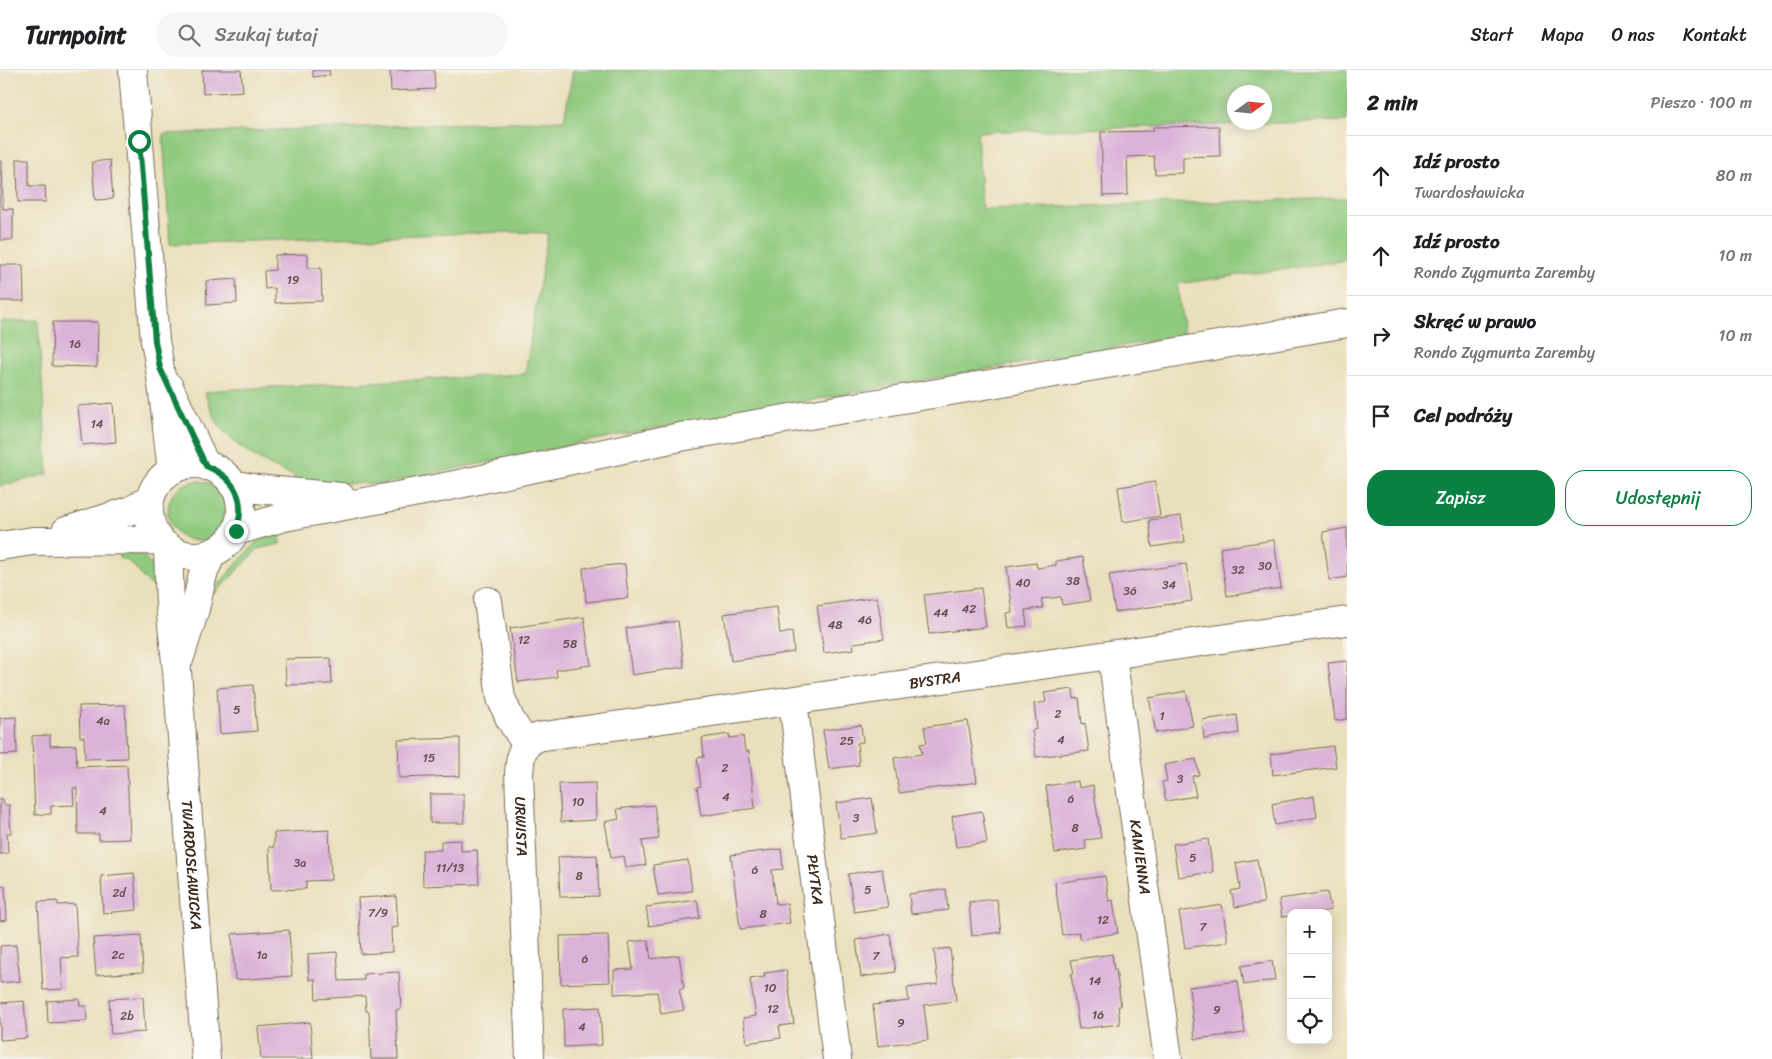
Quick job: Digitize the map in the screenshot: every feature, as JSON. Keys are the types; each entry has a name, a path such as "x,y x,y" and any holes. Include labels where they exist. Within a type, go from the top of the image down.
{"street":[{"path":"133,70 154,333 172,470"},
{"path":"236,531 284,517 440,488 680,437 1347,323"},
{"path":"160,368 206,466"},
{"path":"189,465 206,466 216,470 232,484 239,498 241,510 239,521 236,531 224,546 212,553 201,556 189,556 178,553 164,543 152,528 150,499 159,482 172,470 189,465"},
{"path":"232,484 257,489 333,497 385,498"},
{"path":"0,546 33,541 110,518 132,510 150,499"},
{"path":"33,541 164,543"},
{"name":"TWARDOSŁAWICKA","path":"164,543 177,671 206,1059"},
{"name":"TWARDOSŁAWICKA","path":"177,671 180,654 195,609 203,574 212,553"},
{"path":"488,601 501,698 510,719 526,744"},
{"name":"BYSTRA","path":"526,744 538,737 551,735 1347,621"},
{"name":"KAMIENNA","path":"1112,655 1168,1059"},
{"name":"PŁYTKA","path":"793,701 837,1059"},
{"name":"URWISTA","path":"526,744 521,755 519,774 530,1059"}],"green space":[{"path":"573,70 1347,70 1347,121 1272,123 1272,85 1227,85 1227,125 977,132 982,209 1347,198 1347,260 1177,284 1184,333 1180,336 624,434 382,484 295,482 294,476 251,455 232,440 215,419 205,393 217,390 525,374 548,233 502,232 170,244 163,134 564,120"},
{"path":"38,320 48,474 0,486 0,322"},
{"path":"192,481 204,481 220,489 226,499 228,511 226,523 220,533 204,541 192,541 176,533 168,517 168,505 176,489"},
{"path":"280,531 280,544 258,549 219,590 214,594 210,594 256,542"},
{"path":"119,551 136,554 147,560 154,571 159,588 147,582 131,563 119,558"}],"building":[{"path":"202,70 241,70 243,91 203,94"},
{"path":"313,70 329,70 330,75 313,77"},
{"path":"390,70 434,70 435,89 391,91"},
{"path":"1219,126 1220,156 1183,157 1183,173 1155,174 1154,156 1127,157 1128,195 1103,196 1101,132 1153,131 1153,127"},
{"path":"17,159 29,159 29,186 45,186 46,202 18,202"},
{"path":"110,160 113,199 95,200 92,162"},
{"path":"0,161 2,161 3,209 13,209 13,240 0,240"},
{"path":"308,254 308,268 321,268 322,301 275,303 275,288 265,289 264,271 275,270 275,255"},
{"path":"0,265 23,265 24,301 0,301"},
{"path":"236,279 237,303 207,305 206,281"},
{"path":"53,322 98,322 97,367 52,366"},
{"path":"113,403 116,442 82,445 78,406"},
{"path":"1155,482 1160,516 1123,522 1118,487"},
{"path":"1181,516 1185,542 1152,547 1149,520"},
{"path":"1347,528 1347,577 1329,580 1323,532"},
{"path":"1274,540 1281,588 1227,596 1220,548"},
{"path":"1083,557 1090,601 1062,605 1061,597 1041,599 1043,608 1025,610 1027,626 1008,628 1006,613 1012,612 1006,567 1036,563 1037,568 1056,565 1056,561"},
{"path":"625,564 628,598 586,602 583,568"},
{"path":"1186,564 1192,601 1115,612 1109,575"},
{"path":"981,588 986,627 929,634 924,595"},
{"path":"877,597 884,639 853,643 854,649 824,653 817,606"},
{"path":"777,607 780,634 792,632 794,652 731,661 724,614"},
{"path":"584,617 591,665 556,670 557,677 518,682 510,628"},
{"path":"678,621 684,667 632,675 626,628"},
{"path":"331,658 332,684 286,685 285,659"},
{"path":"1347,661 1347,719 1335,721 1328,663"},
{"path":"253,685 257,731 220,734 217,688"},
{"path":"1073,689 1074,699 1079,698 1082,724 1085,723 1089,751 1036,757 1032,730 1037,729 1034,704 1046,702 1044,693"},
{"path":"1186,691 1193,726 1156,733 1149,698"},
{"path":"125,705 127,758 85,759 84,737 80,737 79,706"},
{"path":"1237,715 1239,733 1204,739 1202,720"},
{"path":"16,717 17,754 0,755 0,718"},
{"path":"968,721 977,782 899,793 894,758 922,754 920,744 927,743 924,727"},
{"path":"861,725 863,742 857,743 859,765 829,769 823,730"},
{"path":"729,734 730,738 743,736 745,751 749,751 755,808 701,816 697,787 701,786 697,758 704,757 702,738"},
{"path":"50,735 50,746 76,745 77,767 127,765 130,839 99,840 99,834 78,834 77,788 73,788 74,805 51,806 51,814 35,815 32,736"},
{"path":"460,738 460,776 399,778 398,740"},
{"path":"1333,746 1336,767 1273,775 1271,754"},
{"path":"1196,759 1199,775 1192,776 1196,796 1166,801 1162,782 1167,781 1164,765"},
{"path":"1078,781 1079,788 1093,785 1101,838 1085,840 1086,849 1055,853 1046,786"},
{"path":"595,783 596,820 561,822 559,784"},
{"path":"430,794 464,794 464,823 430,823"},
{"path":"1314,796 1317,817 1275,825 1272,804"},
{"path":"872,798 877,833 841,838 836,803"},
{"path":"0,799 3,799 4,805 9,805 11,833 7,833 8,853 0,854"},
{"path":"654,805 659,839 642,841 646,865 626,868 624,856 611,858 605,822 619,819 617,809"},
{"path":"982,811 987,843 956,847 952,816"},
{"path":"329,830 331,880 306,881 306,889 271,890 269,847 274,847 274,833"},
{"path":"1208,839 1213,872 1178,877 1173,844"},
{"path":"461,840 461,851 477,850 479,884 423,886 422,850 441,850 441,841"},
{"path":"781,849 783,869 772,870 776,904 787,903 790,923 740,929 731,855"},
{"path":"597,855 599,896 560,897 558,857"},
{"path":"1257,859 1264,903 1235,907 1231,891 1240,889 1236,863"},
{"path":"688,860 692,891 658,895 653,865"},
{"path":"882,869 888,907 854,912 848,874"},
{"path":"134,873 137,910 103,913 101,876"},
{"path":"1105,876 1109,901 1113,900 1118,933 1080,939 1079,932 1062,935 1055,883"},
{"path":"5,886 7,920 0,921 0,887"},
{"path":"946,889 948,910 911,914 909,894"},
{"path":"1327,892 1331,909 1287,909 1287,916 1282,917 1279,899"},
{"path":"396,896 398,927 391,928 392,952 361,954 358,898"},
{"path":"997,899 1001,932 972,936 969,902"},
{"path":"697,900 700,918 649,926 646,907"},
{"path":"57,901 58,905 75,904 78,957 61,958 63,989 43,990 38,902"},
{"path":"1222,905 1228,942 1185,948 1179,912"},
{"path":"289,930 292,976 235,980 232,934"},
{"path":"890,934 896,972 861,977 856,940"},
{"path":"141,935 143,972 96,975 93,938"},
{"path":"608,935 610,982 561,984 560,936"},
{"path":"648,940 651,959 679,955 684,988 679,990 684,1010 661,1014 657,992 614,994 614,970 633,969 629,942"},
{"path":"16,945 20,981 0,983 0,946"},
{"path":"950,948 956,1001 924,1005 928,1040 878,1046 873,1005 909,1001 907,988 938,984 934,950"},
{"path":"337,952 339,981 364,980 364,974 399,972 401,1009 396,1010 398,1059 371,1059 369,1011 366,1011 365,996 316,999 315,979 309,980 308,954"},
{"path":"1112,954 1121,1006 1118,1006 1120,1024 1079,1029 1071,974 1074,973 1071,960"},
{"path":"1272,961 1275,980 1244,985 1241,966"},
{"path":"786,970 794,1024 779,1026 781,1038 747,1043 743,1018 756,1016 750,979 765,977 764,973"},
{"path":"1238,981 1245,1033 1195,1039 1189,987"},
{"path":"143,997 145,1032 111,1034 109,999"},
{"path":"79,999 80,1006 86,1006 87,1021 48,1023 47,1001"},
{"path":"24,1001 27,1038 0,1040 0,1003"},
{"path":"600,1007 602,1045 564,1047 563,1009"},
{"path":"310,1022 313,1059 261,1059 258,1027"}],"route":[{"path":"139,141 155,341 160,368 206,466 226,477 239,498 241,510 236,531"}]}
